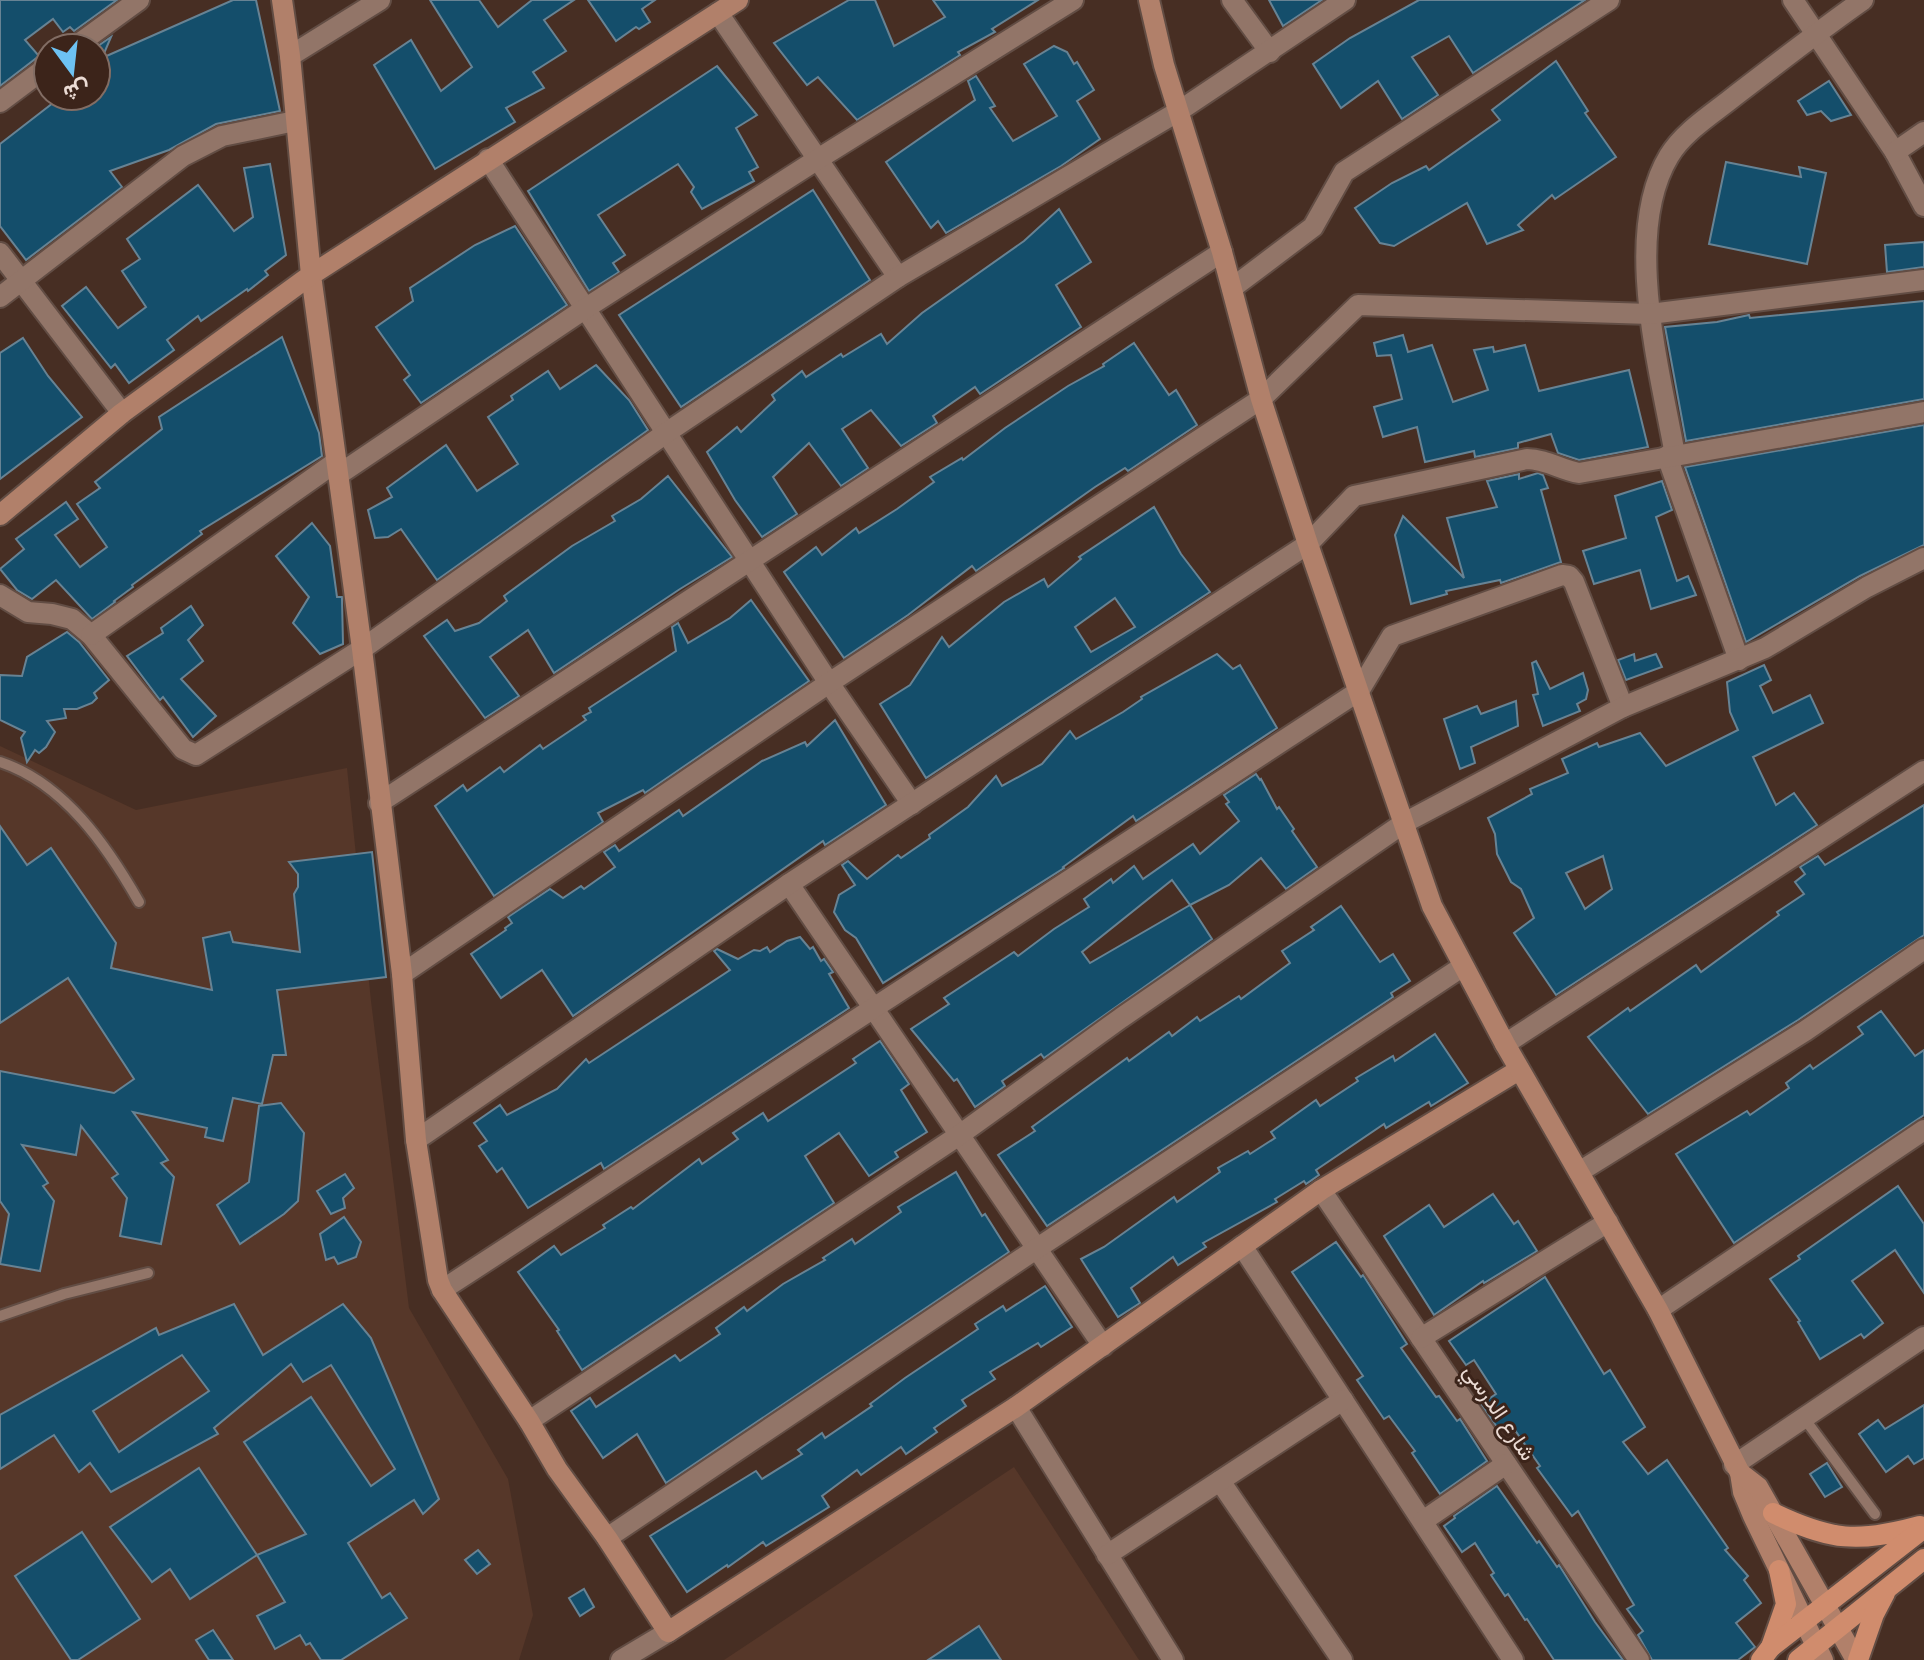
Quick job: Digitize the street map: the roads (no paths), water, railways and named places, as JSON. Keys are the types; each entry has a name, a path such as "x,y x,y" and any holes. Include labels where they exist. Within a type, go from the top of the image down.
{"main road":[{"path":"1773,1513 1811,1530 1848,1538 1924,1527"},
{"path":"1766,1654 1924,1527"},
{"path":"1798,1660 1819,1653 1838,1628 1924,1559"},
{"path":"1766,1654 1786,1604 1779,1570"},
{"path":"1857,1660 1874,1614 1889,1587"}],"street":[{"path":"95,32 139,0"},
{"path":"282,0 311,275 362,649 402,974 416,1140 436,1269 442,1290 557,1469 607,1538 668,1632"},
{"path":"290,56 380,0"},
{"path":"0,515 122,413 311,275 711,10 738,0"},
{"path":"91,635 337,468 818,159 1073,0"},
{"path":"1149,0 1164,65 1222,252 1261,399 1432,906 1519,1070 1658,1310 1737,1469 1743,1492 1819,1653"},
{"path":"1232,0 1270,52"},
{"path":"0,595 28,612 72,619 91,635 183,749 196,755 362,649 666,433 898,277 1179,111 1345,0"},
{"path":"1232,288 1313,227 1344,172 1609,0"},
{"path":"1793,0 1895,152 1924,206"},
{"path":"1739,660 1671,456 1650,314 1646,228 1652,193 1669,155 1695,128 1863,0"},
{"path":"711,10 898,277"},
{"path":"0,102 32,78"},
{"path":"0,297 183,156 203,144 222,136 295,121"},
{"path":"1895,152 1924,132"},
{"path":"488,159 829,683 912,804"},
{"path":"379,803 1222,252"},
{"path":"0,253 122,413"},
{"path":"402,974 829,683 1261,399 1358,305 1650,314 1924,280"},
{"path":"416,1140 789,884 1308,544 1354,496 1527,459 1541,459 1579,473 1924,412"},
{"path":"529,1421 958,1136 1121,1018 1404,823 1623,707 1765,648 1867,587 1924,558"},
{"path":"442,1290 1359,691 1392,636 1562,575 1569,576 1623,707"},
{"path":"1505,1044 1924,771"},
{"path":"789,884 1103,1346"},
{"path":"1579,1172 1805,1031 1924,949"},
{"path":"607,1538 1462,967"},
{"path":"621,1660 1016,1407 1321,1190 1519,1070"},
{"path":"1658,1310 1924,1130"},
{"name":"شارع الدرسي","path":"1321,1190 1639,1660"},
{"path":"1421,1338 1608,1222"},
{"path":"1242,1246 1513,1660"},
{"path":"1737,1469 1804,1418 1924,1337"},
{"path":"1107,1555 1343,1400"},
{"path":"1016,1407 1173,1660"},
{"path":"1423,1521 1506,1464"},
{"path":"1737,1469 1758,1487 1857,1660"},
{"path":"1220,1481 1342,1660"}],"lane":[{"path":"0,762 23,770 76,811 117,863 139,902"},
{"path":"0,1316 64,1294 148,1273"},
{"path":"1804,1418 1875,1514"}]}
